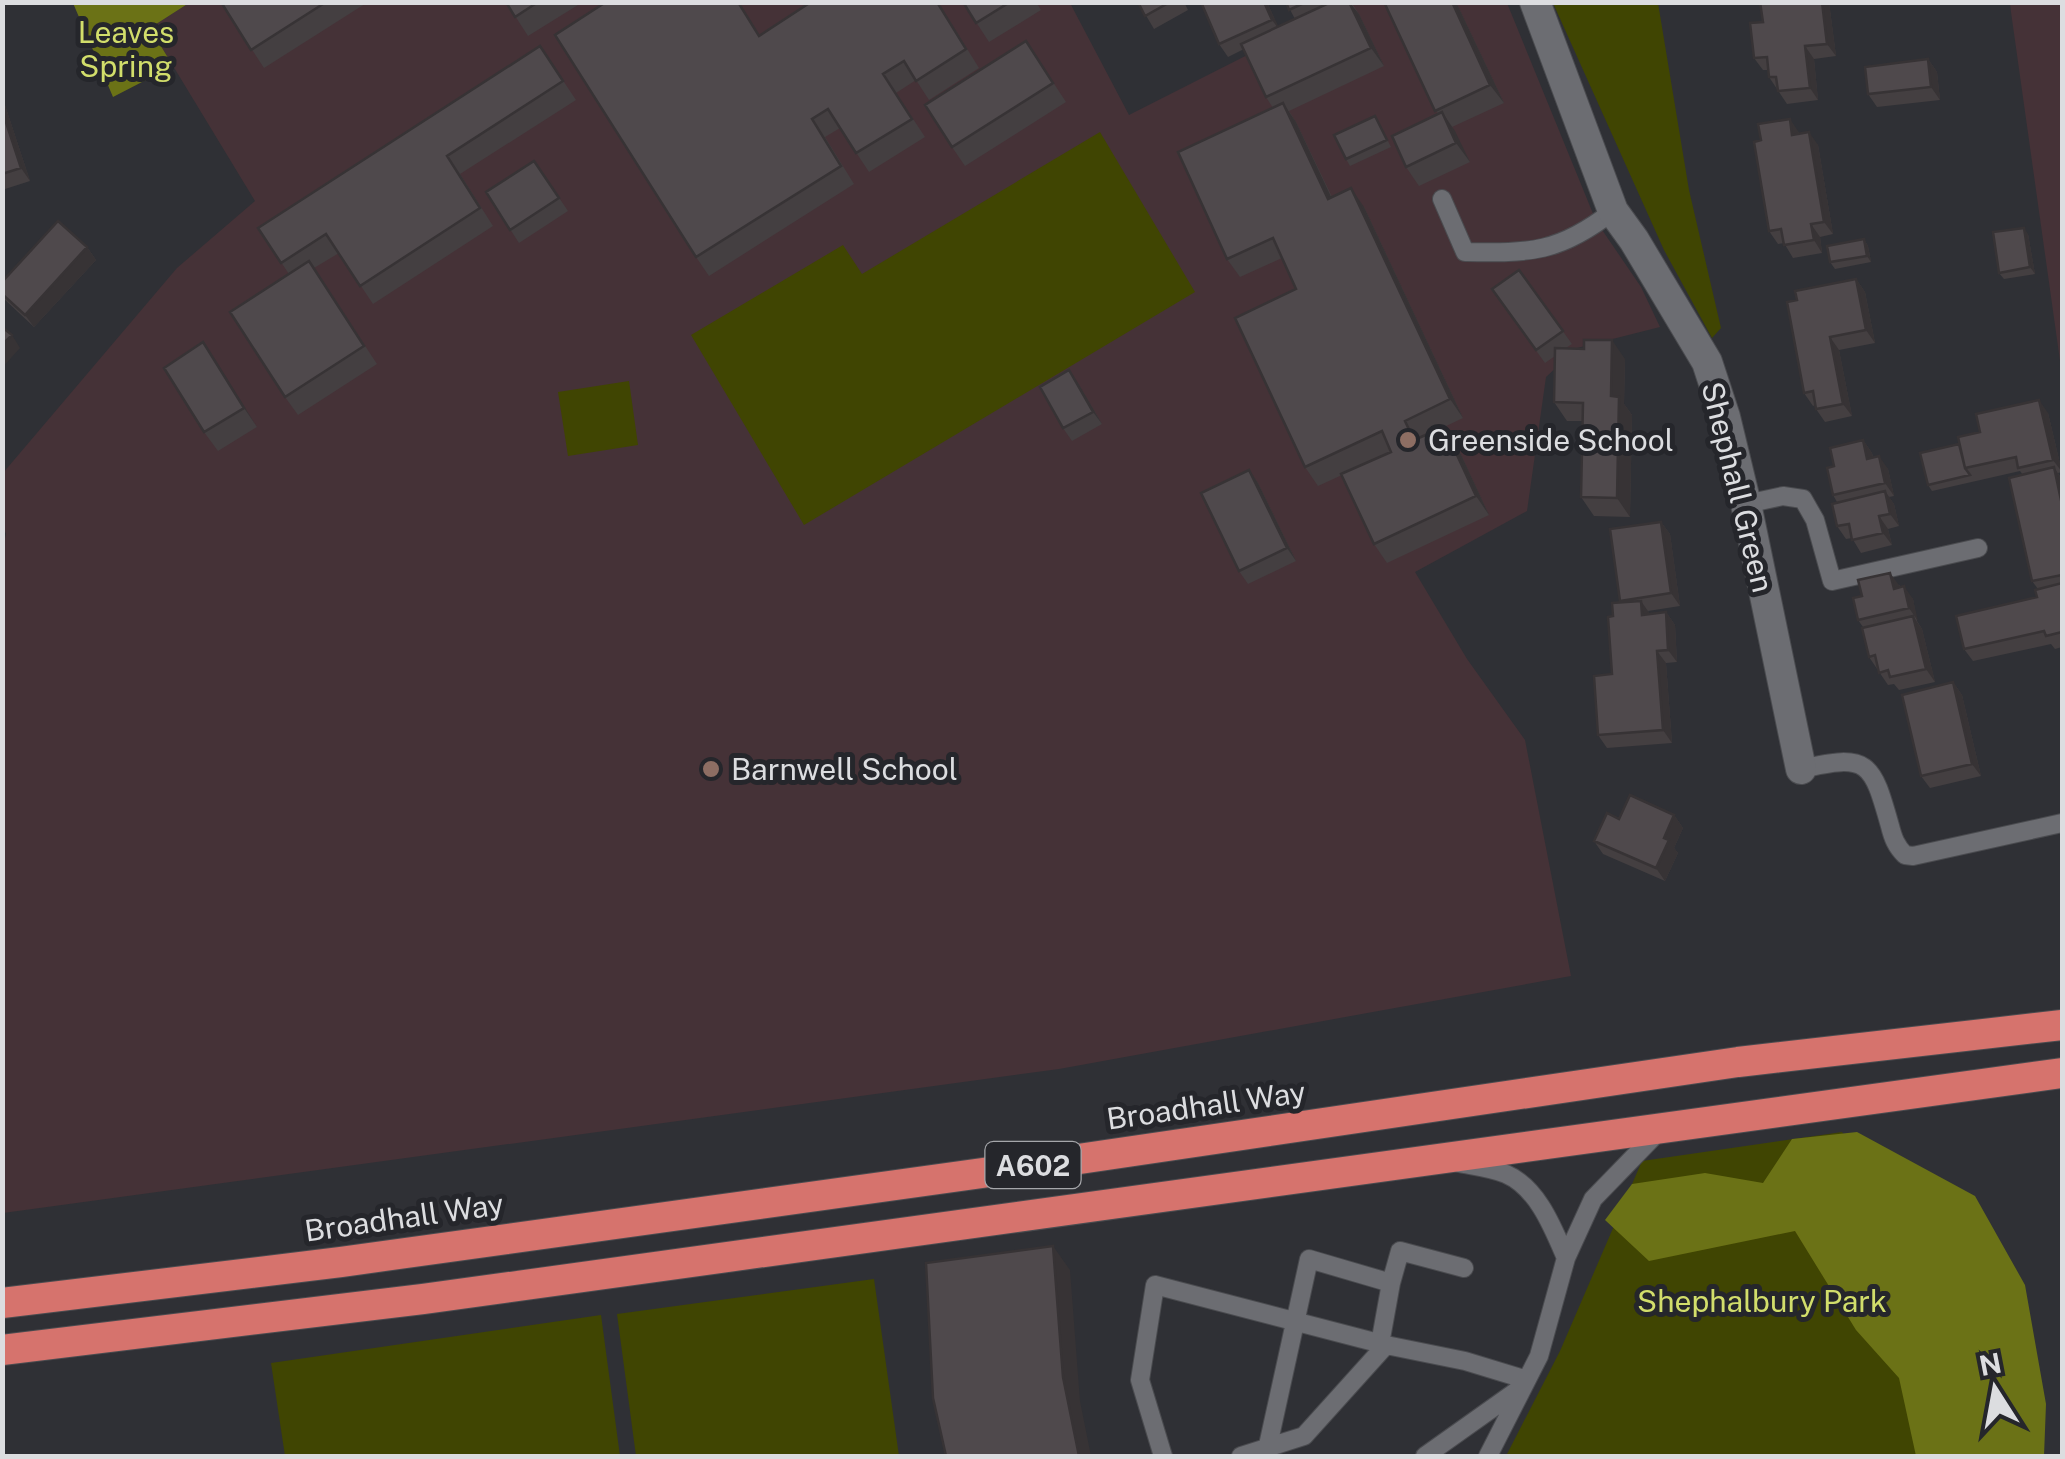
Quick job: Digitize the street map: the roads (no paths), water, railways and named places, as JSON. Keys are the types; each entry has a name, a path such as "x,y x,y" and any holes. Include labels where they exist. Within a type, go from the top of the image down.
{"highway":[{"name":"Broadhall Way","path":"2,1304 341,1262 1738,1062 2062,1026"},
{"name":"A602","path":"2,1350 443,1296 2062,1074"}],"street":[{"name":"Shephall Green","path":"1535,2 1613,211 1707,362 1746,504 1800,769"}],"lane":[{"path":"1442,199 1465,252 1523,253 1568,242 1613,211"},
{"path":"1746,504 1783,496 1803,499 1815,520 1832,581 1978,548"},
{"path":"1800,769 1851,761 1871,772 1878,783 1894,840 1904,855 2062,823"},
{"path":"1488,1456 1539,1356 1566,1258 1593,1200 1659,1131"},
{"path":"1443,1159 1505,1173 1528,1188 1566,1258"},
{"path":"1241,1456 1304,1436 1383,1344 1391,1283 1400,1251 1464,1268"},
{"path":"1267,1450 1309,1259 1391,1283"},
{"path":"1163,1456 1140,1380 1155,1285 1383,1344 1465,1361 1522,1384"},
{"path":"1425,1456 1522,1384"}],"place":[{"name":"Greenside School","path":"1408,440"},
{"name":"Barnwell School","path":"711,769"}],"park label":[{"name":"Leaves Spring","path":"126,49"},
{"name":"Shephalbury Park","path":"1762,1301"}]}
